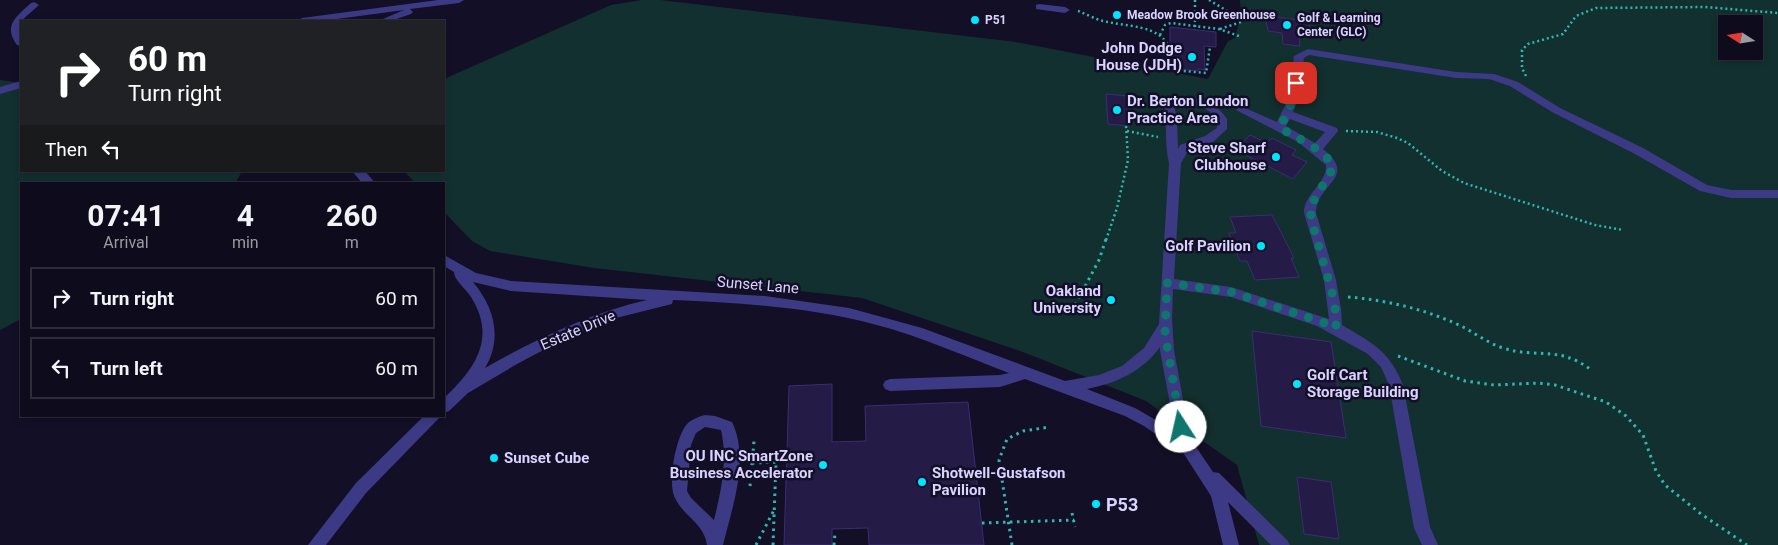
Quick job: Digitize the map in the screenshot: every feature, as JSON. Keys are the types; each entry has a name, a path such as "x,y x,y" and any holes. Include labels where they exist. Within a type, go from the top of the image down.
{"street":[{"path":"310,20 459,0"},
{"path":"386,20 439,3"},
{"path":"20,20 34,5"},
{"path":"1039,7 1065,10"},
{"path":"20,21 16,25 16,36 20,42"},
{"path":"1280,128 1288,114 1294,97 1299,56 1308,52 1448,74 1490,76 1525,91 1704,188 1731,194 1778,194"},
{"path":"0,91 20,84"},
{"path":"1175,163 1171,155 1173,121 1168,103 1196,101 1216,110 1222,119 1222,129 1209,139 1184,148 1175,163 1165,319 1167,350 1181,427 1187,448 1220,498 1231,545"},
{"path":"1241,110 1280,128 1316,149 1329,160 1333,168 1310,207 1312,222 1333,296 1336,328"},
{"path":"1288,114 1333,131 1316,149"},
{"path":"359,172 368,182"},
{"name":"Sunset Lane","path":"449,264 484,281 511,286 571,291 701,296 797,304 876,319 945,340 1026,373 1096,396 1133,412 1187,448"},
{"name":"Estate Drive","path":"445,406 464,388 484,362 490,338 487,321 480,303 465,280 449,264"},
{"path":"1167,283 1231,292 1322,322 1373,349 1390,367 1396,385 1422,528 1430,545"},
{"name":"Estate Drive","path":"464,388 535,348 589,324 650,304 701,296"},
{"name":"Sunset Lane","path":"1063,386 1093,384 1126,369 1153,349 1165,319"},
{"path":"890,384 1000,381 1026,373"},
{"path":"316,545 366,483 433,417"},
{"path":"714,420 728,426 732,439 728,494 715,544 709,525 686,505 680,492 683,444 688,431 698,422 714,420"},
{"path":"1199,464 1282,545"}],"path":[{"path":"1195,0 1195,27"},
{"path":"1209,0 1238,18"},
{"path":"1525,91 1531,84 1522,68 1522,50 1528,44 1563,34 1576,16 1588,10 1605,8 1705,7 1778,13"},
{"path":"1065,10 1081,12 1102,21 1145,28 1160,36 1172,52 1173,70 1206,73 1210,47"},
{"path":"1219,29 1241,22"},
{"path":"1160,36 1164,25 1168,23 1219,29 1239,36"},
{"path":"1072,311 1099,260 1117,208 1128,160 1126,125"},
{"path":"1126,131 1160,137"},
{"path":"1333,131 1388,135 1408,143 1442,171 1464,183 1596,225 1623,230"},
{"path":"1333,296 1390,302 1458,325 1496,346 1515,350 1561,353 1580,360 1590,369"},
{"path":"1373,349 1465,381 1494,385 1539,383 1555,385 1606,402 1626,416 1643,436 1656,471 1665,485 1701,514 1747,545"},
{"path":"1012,545 1010,522 999,460 1007,440 1023,431 1050,427"},
{"path":"750,486 754,441"},
{"path":"752,463 777,462 773,545"},
{"path":"756,545 774,508"},
{"path":"1072,513 1075,527"},
{"path":"982,523 1074,520"},
{"path":"834,545 835,533"}],"green space":[{"name":"Oakland University","path":"642,0 660,0 1016,42 1208,79 1228,41 1235,38 1241,14 1240,0 1778,0 1778,545 1259,545 1237,465 1146,401 1023,352 862,298 594,268 490,251 472,241 445,213 445,182 414,182 405,172 445,172 445,79 611,5"},
{"path":"0,80 20,83 20,172 241,172 236,182 20,182 20,320 0,330"}],"building":[{"name":"Golf & Learning Center (GLC)","path":"1265,16 1309,21 1310,36 1299,34 1300,46 1283,44 1282,33 1268,31"},
{"name":"John Dodge House (JDH)","path":"1170,27 1216,32 1216,47 1204,46 1205,70 1170,68"},
{"name":"Dr. Berton London Practice Area","path":"1106,94 1127,96 1129,126 1108,124"},
{"name":"Steve Sharf Clubhouse","path":"1250,135 1267,143 1272,138 1296,150 1292,155 1307,162 1293,179 1236,150"},
{"name":"Golf Pavilion","path":"1272,215 1294,258 1291,258 1299,277 1255,280 1247,261 1240,261 1229,233 1236,233 1230,217"},
{"name":"Golf Cart Storage Building","path":"1252,331 1331,342 1346,438 1261,426"},
{"path":"832,384 832,442 866,441 865,406 968,402 984,545 869,545 868,528 832,529 832,545 784,545 789,386"},
{"path":"1297,477 1331,482 1339,539 1304,534"}],"place":[{"name":"Meadow Brook Greenhouse","path":"1117,15"},
{"name":"P51","path":"975,20"},
{"name":"Golf & Learning Center (GLC)","path":"1287,25"},
{"name":"John Dodge House (JDH)","path":"1192,57"},
{"name":"Dr. Berton London Practice Area","path":"1117,110"},
{"name":"Steve Sharf Clubhouse","path":"1276,157"},
{"name":"Golf Pavilion","path":"1261,246"},
{"name":"Oakland University","path":"1111,300"},
{"name":"Golf Cart Storage Building","path":"1297,384"},
{"name":"Sunset Cube","path":"494,458"},
{"name":"OU INC SmartZone Business Accelerator","path":"823,465"},
{"name":"Shotwell-Gustafson Pavilion","path":"922,482"},
{"name":"P53","path":"1096,504"}],"route":[{"path":"1181,427 1165,334 1167,283 1231,292 1336,328 1333,296 1325,261 1312,222 1310,207 1312,201 1333,172 1332,164 1316,149 1280,128 1288,114 1294,97 1296,83"}]}
